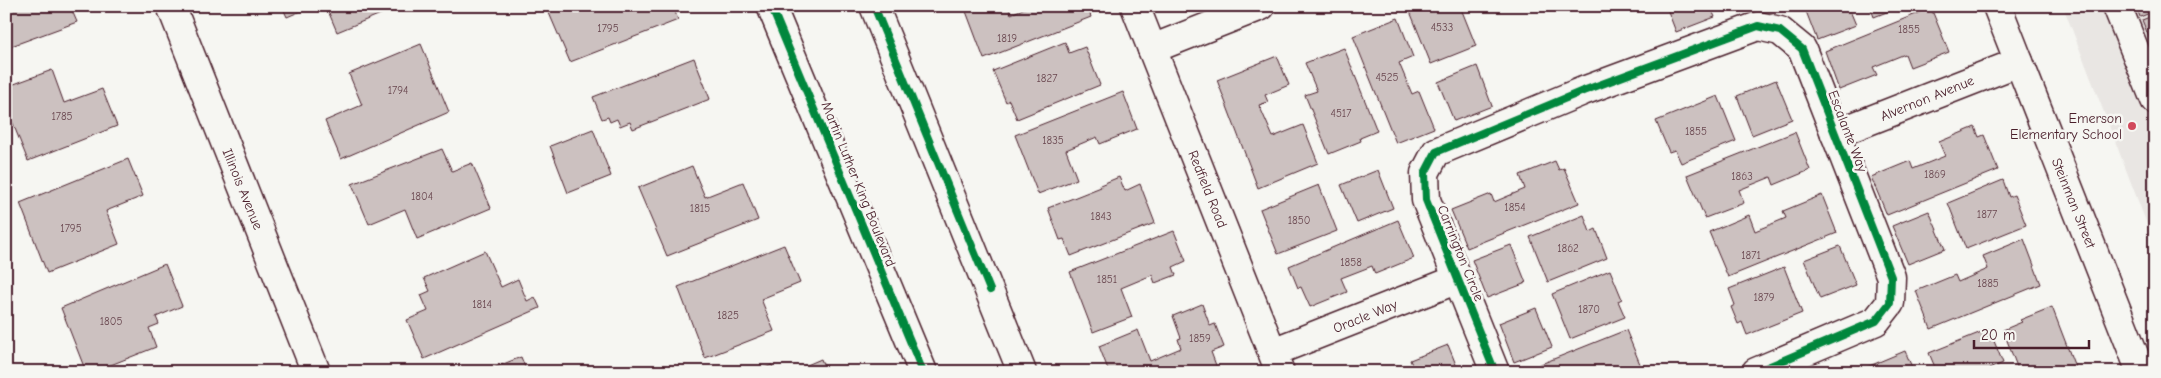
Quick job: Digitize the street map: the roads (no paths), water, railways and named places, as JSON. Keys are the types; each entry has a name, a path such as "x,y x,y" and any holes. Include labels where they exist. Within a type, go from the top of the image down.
{"street":[{"name":"Illinois Avenue","path":"171,6 316,372"},
{"name":"Martin Luther King Boulevard","path":"771,6 923,372"},
{"path":"874,6 1022,372"},
{"name":"Redfield Road","path":"1135,6 1276,362"},
{"path":"1152,49 1261,6"},
{"name":"Steinman Street","path":"1997,6 2141,372"},
{"path":"2117,6 2155,100"},
{"name":"Escalante Way","path":"1583,90 1758,26 1780,31 1802,48 1891,277 1890,303 1876,321 1756,372"},
{"name":"Alvernon Avenue","path":"1836,134 2019,62"},
{"name":"Carrington Circle","path":"1495,372 1426,200 1426,173 1436,152 1583,90"},
{"name":"Oracle Way","path":"1276,362 1458,279"}],"place":[{"name":"Emerson Elementary School","path":"2132,126"}]}
